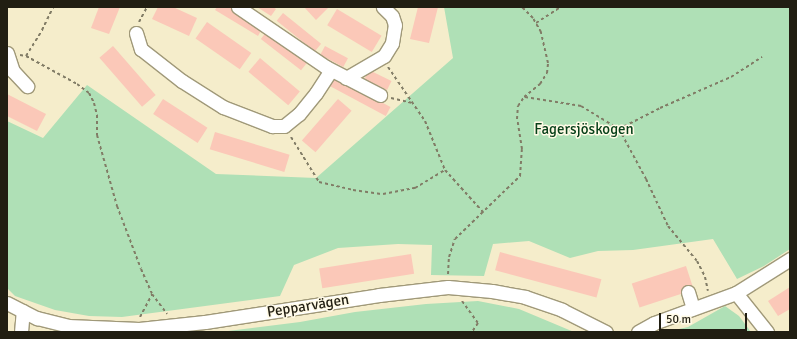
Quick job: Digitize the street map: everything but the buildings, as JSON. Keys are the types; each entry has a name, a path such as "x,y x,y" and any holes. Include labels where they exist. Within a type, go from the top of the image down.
{"street":[{"path":"238,7 331,70 380,95"},
{"path":"346,78 384,56 392,43 395,25 392,16 382,7"},
{"path":"136,33 141,49 182,81 223,107 272,126 284,126 299,114 316,93 331,70"},
{"path":"10,53 13,71 27,86"},
{"path":"638,332 654,323 736,293 790,259"},
{"name":"Pepparvägen","path":"7,303 37,318 68,326 139,329 177,325 379,295 448,288 492,291 525,297 562,310 606,332"},
{"path":"688,292 693,308"},
{"path":"736,293 767,332"},
{"path":"21,332 23,311"}],"path":[{"path":"26,56 42,30 53,7"},
{"path":"136,33 139,21 147,7"},
{"path":"448,288 449,257 455,239 520,176 522,149 516,119 518,106 524,97 540,84 547,73 548,63 541,32 536,23 522,7"},
{"path":"536,23 561,7"},
{"path":"10,53 26,56 77,84 89,93 97,115 97,135 117,206 152,294 177,325"},
{"path":"619,129 674,102 731,77 762,57"},
{"path":"380,58 425,121 445,170 483,212"},
{"path":"380,95 413,103"},
{"path":"524,97 581,106 619,129 646,179 668,226 697,261 705,277 711,302"},
{"path":"284,126 319,182 353,190 384,194 415,188 445,170"},
{"path":"139,319 152,294"},
{"path":"466,298 460,297 478,324 472,332"}],"green space":[{"name":"Fagersjöskogen","path":"444,7 790,7 790,249 764,266 737,279 713,239 633,250 598,251 570,258 529,241 493,244 484,276 431,275 432,245 398,244 338,248 294,265 280,296 122,317 89,316 55,310 15,296 7,288 7,121 43,138 87,85 216,174 316,178 453,58"},
{"path":"478,301 519,309 574,332 220,332 300,322 355,312 426,304"},
{"path":"725,306 739,316 751,332 665,332 688,327"}]}
